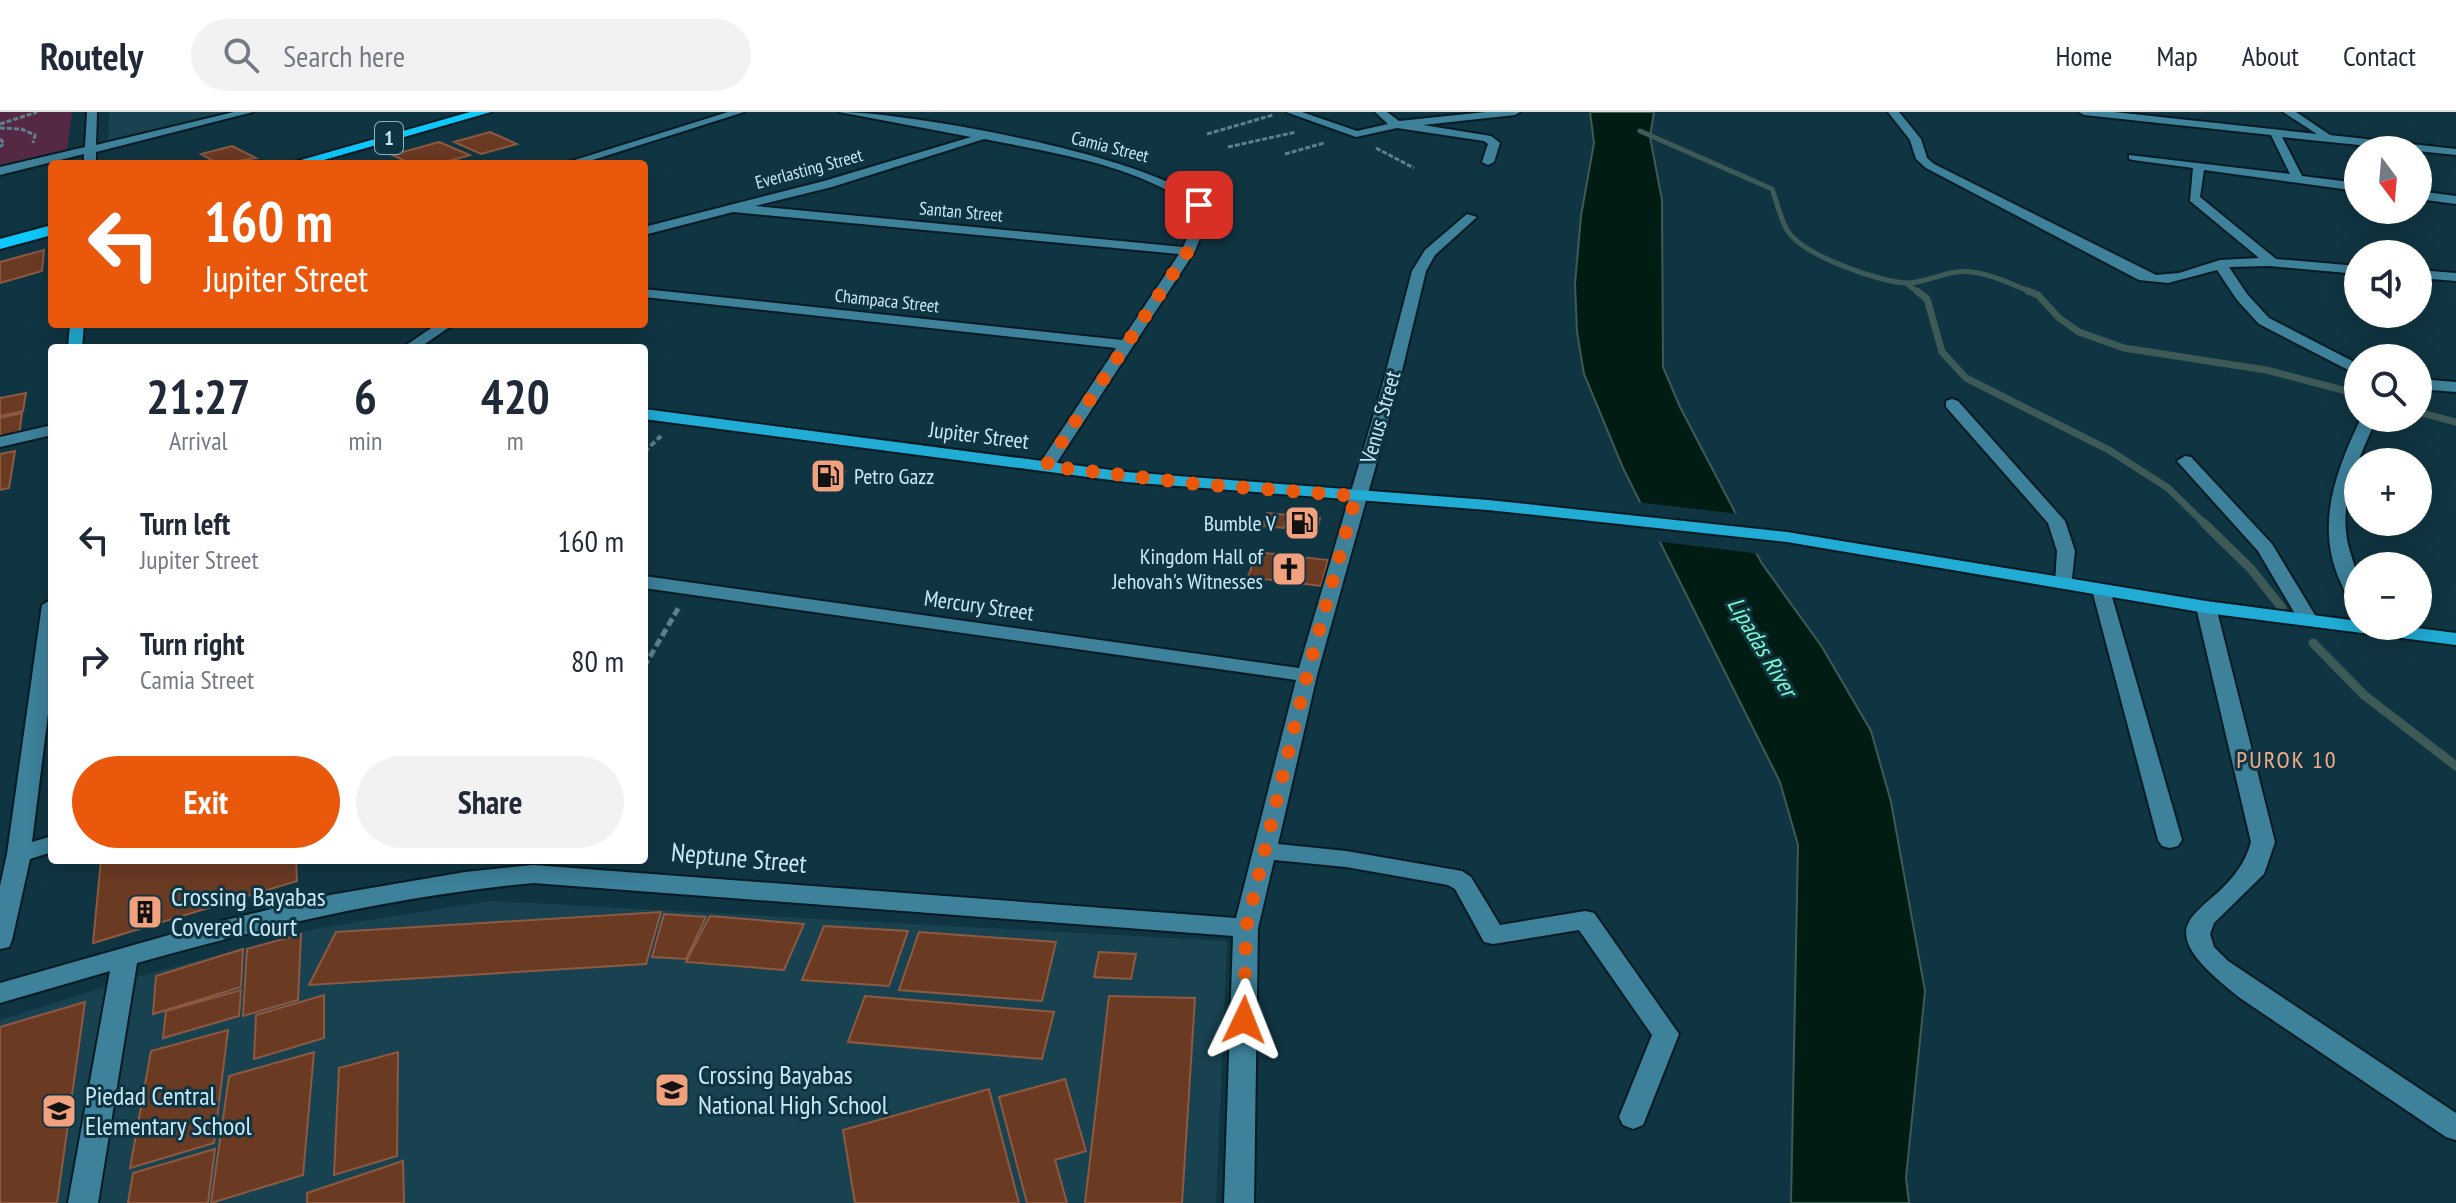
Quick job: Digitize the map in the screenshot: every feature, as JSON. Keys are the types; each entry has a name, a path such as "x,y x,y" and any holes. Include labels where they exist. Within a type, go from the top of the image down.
{"highway":[{"name":"1","path":"309,160 485,112"},
{"path":"0,244 48,231"}],"main road":[{"name":"Jupiter Street","path":"648,415 1211,486 1565,512 1787,537 2206,607 2344,624"},
{"name":"Jupiter Street","path":"2432,636 2456,639"}],"street":[{"path":"90,160 92,112"},
{"path":"581,160 739,112"},
{"name":"Camia Street","path":"844,112 983,137 1138,171 1176,186 1199,205 1201,215 1188,251 1046,466"},
{"path":"1288,112 1356,134 1397,125 1515,112"},
{"path":"1380,112 1397,125 1487,138 1494,143 1488,162"},
{"path":"1878,112 1894,113 1915,139 1922,159 1930,166 2134,273 2168,280 2220,264 2273,263 2344,269"},
{"path":"2084,112 2456,152"},
{"path":"2288,112 2332,139"},
{"path":"0,171 239,113"},
{"path":"2275,133 2298,179"},
{"name":"Everlasting Street","path":"648,230 828,184 983,137"},
{"path":"2133,157 2344,185"},
{"path":"2199,166 2194,198 2273,263"},
{"path":"2432,197 2456,200"},
{"name":"Santan Street","path":"731,208 1188,251"},
{"name":"Venus Street","path":"1239,1203 1246,928 1307,675 1391,383 1419,271 1444,238 1471,217"},
{"path":"2220,264 2242,297 2264,321 2344,363"},
{"path":"2432,275 2456,277"},
{"name":"Champaca Street","path":"648,293 1127,345"},
{"path":"415,344 441,328"},
{"path":"2432,385 2456,387"},
{"path":"1952,404 2056,521 2065,538 2067,553 2064,583"},
{"path":"0,442 48,431"},
{"path":"2344,569 2334,521 2338,494 2363,432"},
{"path":"2185,461 2266,548 2308,620"},
{"name":"Mercury Street","path":"648,583 1307,675"},
{"path":"2101,590 2170,840"},
{"path":"2206,607 2263,842 2256,868 2203,919 2198,934 2203,951 2249,991 2456,1128"},
{"path":"0,940 19,854 48,635"},
{"path":"19,854 48,845"},
{"path":"1265,851 1362,861 1454,877 1463,883 1493,935 1585,920 1666,1034 1633,1117"},
{"name":"Neptune Street","path":"0,993 340,901 466,880 533,874 1246,928"},
{"path":"83,1203 125,957"}],"path":[{"path":"0,126 37,112"},
{"path":"1207,134 1288,112"},
{"path":"1228,147 1328,125"},
{"path":"0,126 30,131 36,139 31,145"},
{"path":"1356,134 1361,140 1414,168"},
{"path":"0,139 4,143 0,147"},
{"path":"648,660 689,589"}],"shaded area":[{"path":"0,112 72,112 67,151 0,166"},
{"path":"109,112 231,112 108,141"},
{"name":"Crossing Bayabas National High School","path":"492,901 1227,941 1216,1203 0,1203 0,1020 140,976 319,928"}],"water":[{"name":"Lipadas River","path":"1590,112 1654,112 1650,137 1662,200 1663,367 1680,407 1761,562 1822,647 1871,731 1891,802 1925,991 1906,1178 1909,1203 1791,1203 1798,845 1780,782 1623,468 1584,374 1577,332 1575,284 1581,216 1594,143"}],"pier":[{"path":"1636,502 1739,514 1761,554 1655,541"}],"building":[{"path":"490,132 517,144 481,154 454,142"},
{"path":"439,142 470,155 453,160 403,160 392,155"},
{"path":"232,146 256,158 212,160 201,154"},
{"path":"44,250 42,271 0,283 0,262"},
{"path":"26,393 23,411 0,416 0,398"},
{"path":"22,413 19,435 0,439 0,418"},
{"path":"15,451 9,488 0,490 0,454"},
{"name":"Petro Gazz","path":"820,469 845,472 836,482 812,480"},
{"path":"1267,513 1287,515 1284,528 1263,526"},
{"name":"Bumble V","path":"1287,515 1320,518 1317,531 1284,528"},
{"name":"Kingdom Hall of Jehovah's Witnesses","path":"1257,552 1328,560 1321,586 1248,577"},
{"name":"Crossing Bayabas Covered Court","path":"101,864 296,864 297,881 93,943"},
{"path":"661,912 646,964 309,985 336,932"},
{"path":"664,914 706,917 686,959 652,957"},
{"path":"710,916 804,924 784,970 686,962"},
{"path":"824,926 908,931 889,986 802,980"},
{"path":"919,932 1056,942 1042,1001 899,990"},
{"path":"301,934 298,1000 243,1016 247,949"},
{"path":"243,949 241,987 153,1014 156,976"},
{"path":"1099,952 1136,954 1131,979 1094,977"},
{"path":"241,990 239,1016 163,1038 166,1011"},
{"path":"324,995 324,1038 254,1059 256,1015"},
{"path":"865,996 1054,1012 1042,1059 848,1042"},
{"path":"1109,996 1195,998 1182,1203 1085,1203"},
{"path":"85,1002 57,1203 0,1203 0,1027"},
{"path":"228,1030 214,1143 130,1168 151,1051"},
{"path":"314,1052 303,1175 211,1203 229,1076"},
{"path":"398,1052 397,1156 334,1175 339,1068"},
{"path":"1065,1079 1086,1151 1055,1160 1067,1203 1027,1203 999,1097"},
{"path":"989,1089 1019,1203 855,1203 843,1130"},
{"path":"215,1149 208,1203 128,1203 133,1173"},
{"path":"403,1161 404,1203 307,1203 307,1193"}],"waterway":[{"path":"1640,131 1772,189 1787,230 1795,239 1843,266 1909,283 1957,272 1977,273 2034,293"},
{"path":"1907,284 1919,293"},
{"path":"1917,291 1927,299 1942,352 1966,378 2109,450 2168,488 2206,525"},
{"path":"2028,291 2038,295 2059,318 2079,332 2124,348 2266,370 2344,390"},
{"path":"2432,416 2456,422"},
{"path":"2204,523 2251,569 2282,608"},
{"path":"2313,643 2364,695 2456,766"}],"place":[{"name":"Petro Gazz","path":"828,476"},
{"name":"Bumble V","path":"1302,523"},
{"name":"Kingdom Hall of Jehovah's Witnesses","path":"1289,569"},
{"name":"Crossing Bayabas Covered Court","path":"145,912"},
{"name":"Crossing Bayabas National High School","path":"672,1090"},
{"name":"Piedad Central Elementary School","path":"59,1111"}],"district":[{"name":"PUROK 10","path":"2287,760"}],"route":[{"path":"1199,205 1201,215 1198,228 1188,251 1046,466 1197,484 1356,496 1307,675 1246,928 1244,1020"}]}
